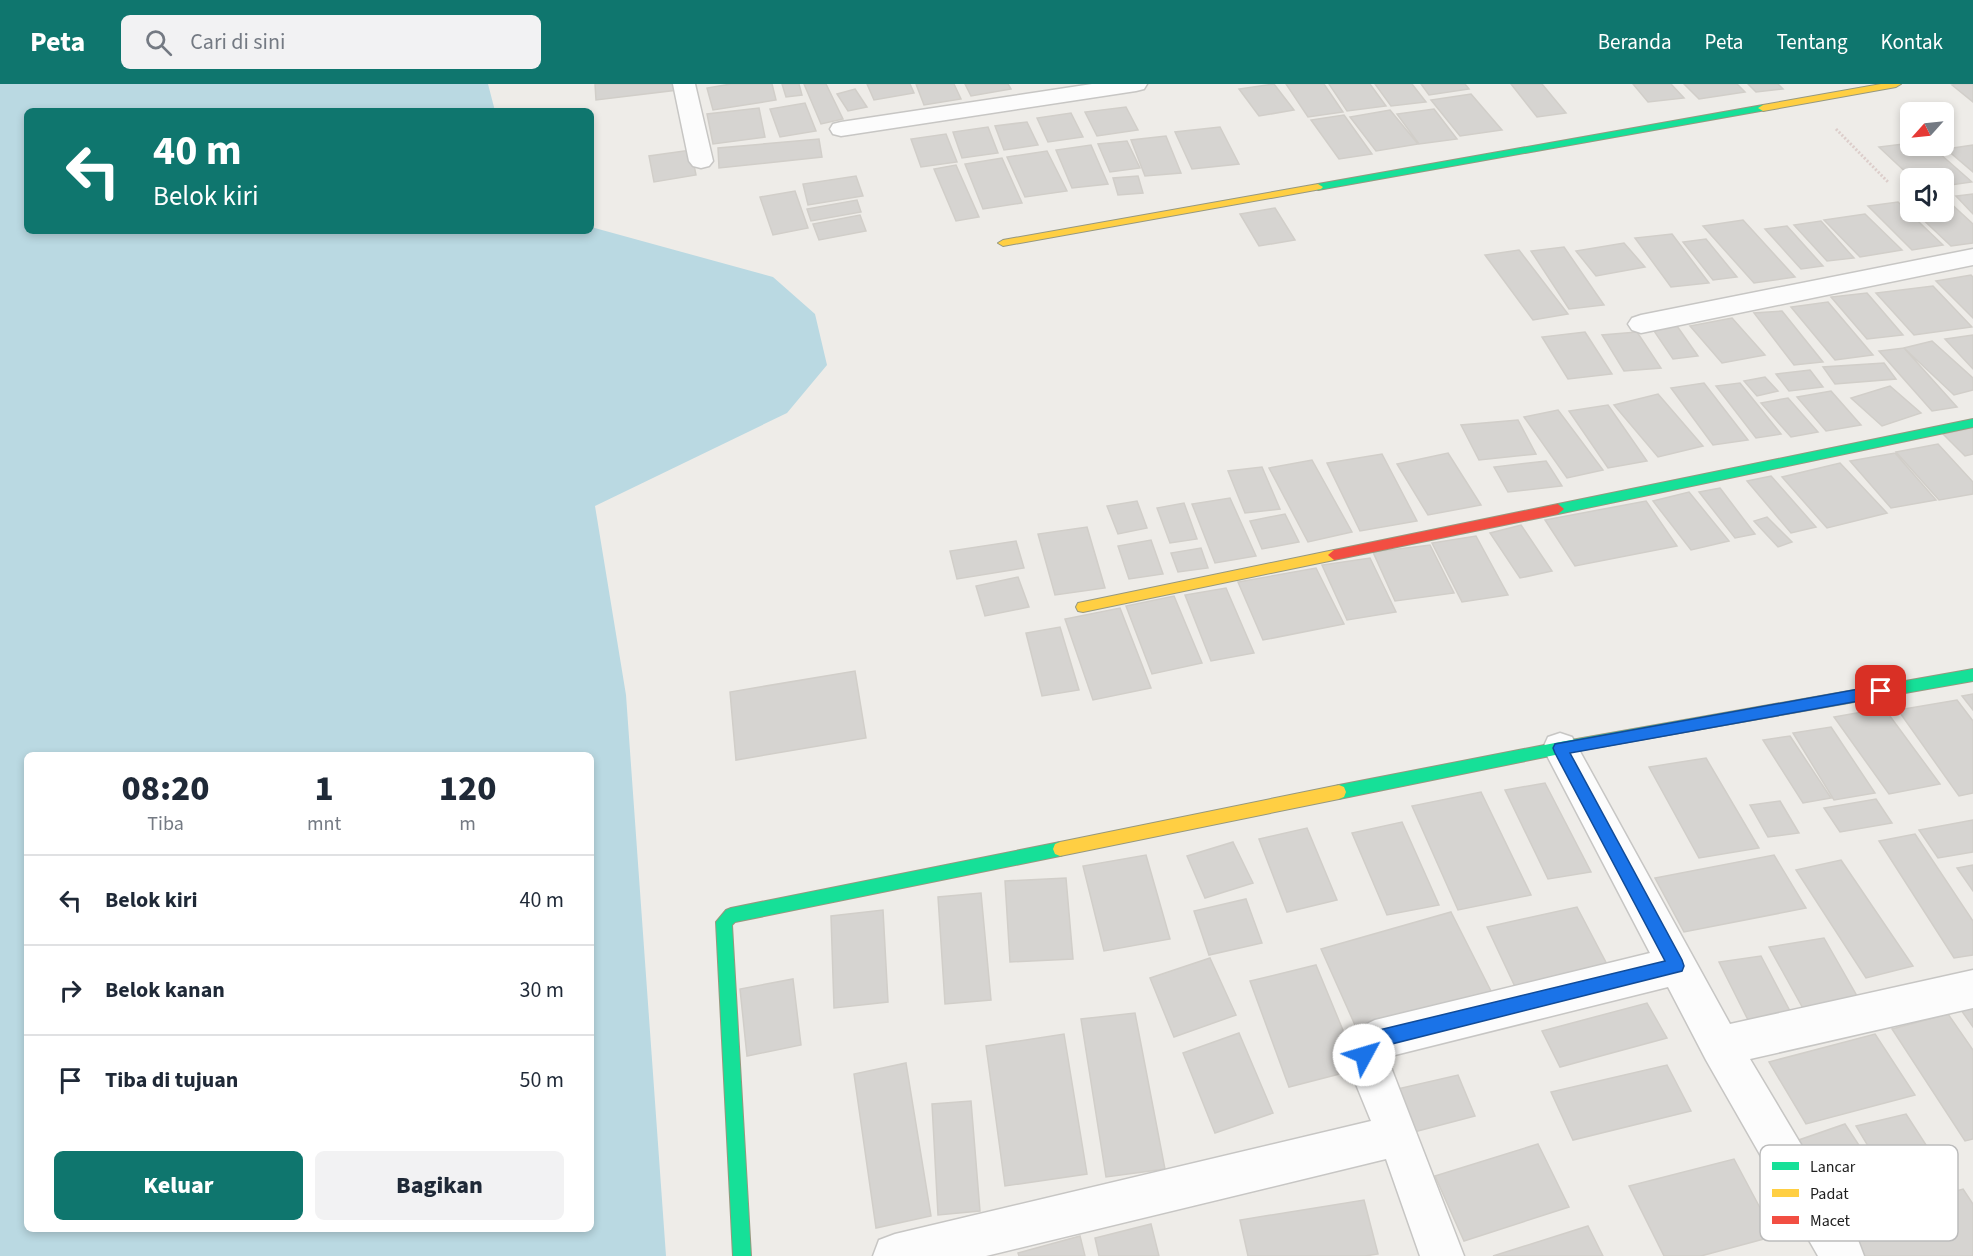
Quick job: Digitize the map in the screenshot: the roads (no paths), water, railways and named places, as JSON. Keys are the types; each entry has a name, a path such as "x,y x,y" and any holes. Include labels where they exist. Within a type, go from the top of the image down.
{"street":[{"path":"684,84 701,160"},
{"path":"841,129 1136,84"},
{"path":"1003,243 1896,84"},
{"path":"1641,324 1973,257"},
{"path":"1083,607 1973,423"},
{"path":"742,1256 724,928 724,922 730,915 1560,748 1973,675"},
{"path":"1560,748 1676,966 1778,1145"},
{"path":"1442,1256 1398,1135 1364,1055 1375,1040 1676,966"},
{"path":"1720,1046 1973,989"},
{"path":"895,1256 1398,1135"},
{"path":"1833,1241 1842,1256"}],"water":[{"path":"0,84 488,84 494,108 24,108 24,234 594,234 594,228 773,277 815,314 827,365 787,413 595,506 626,695 666,1256 0,1256"}]}
